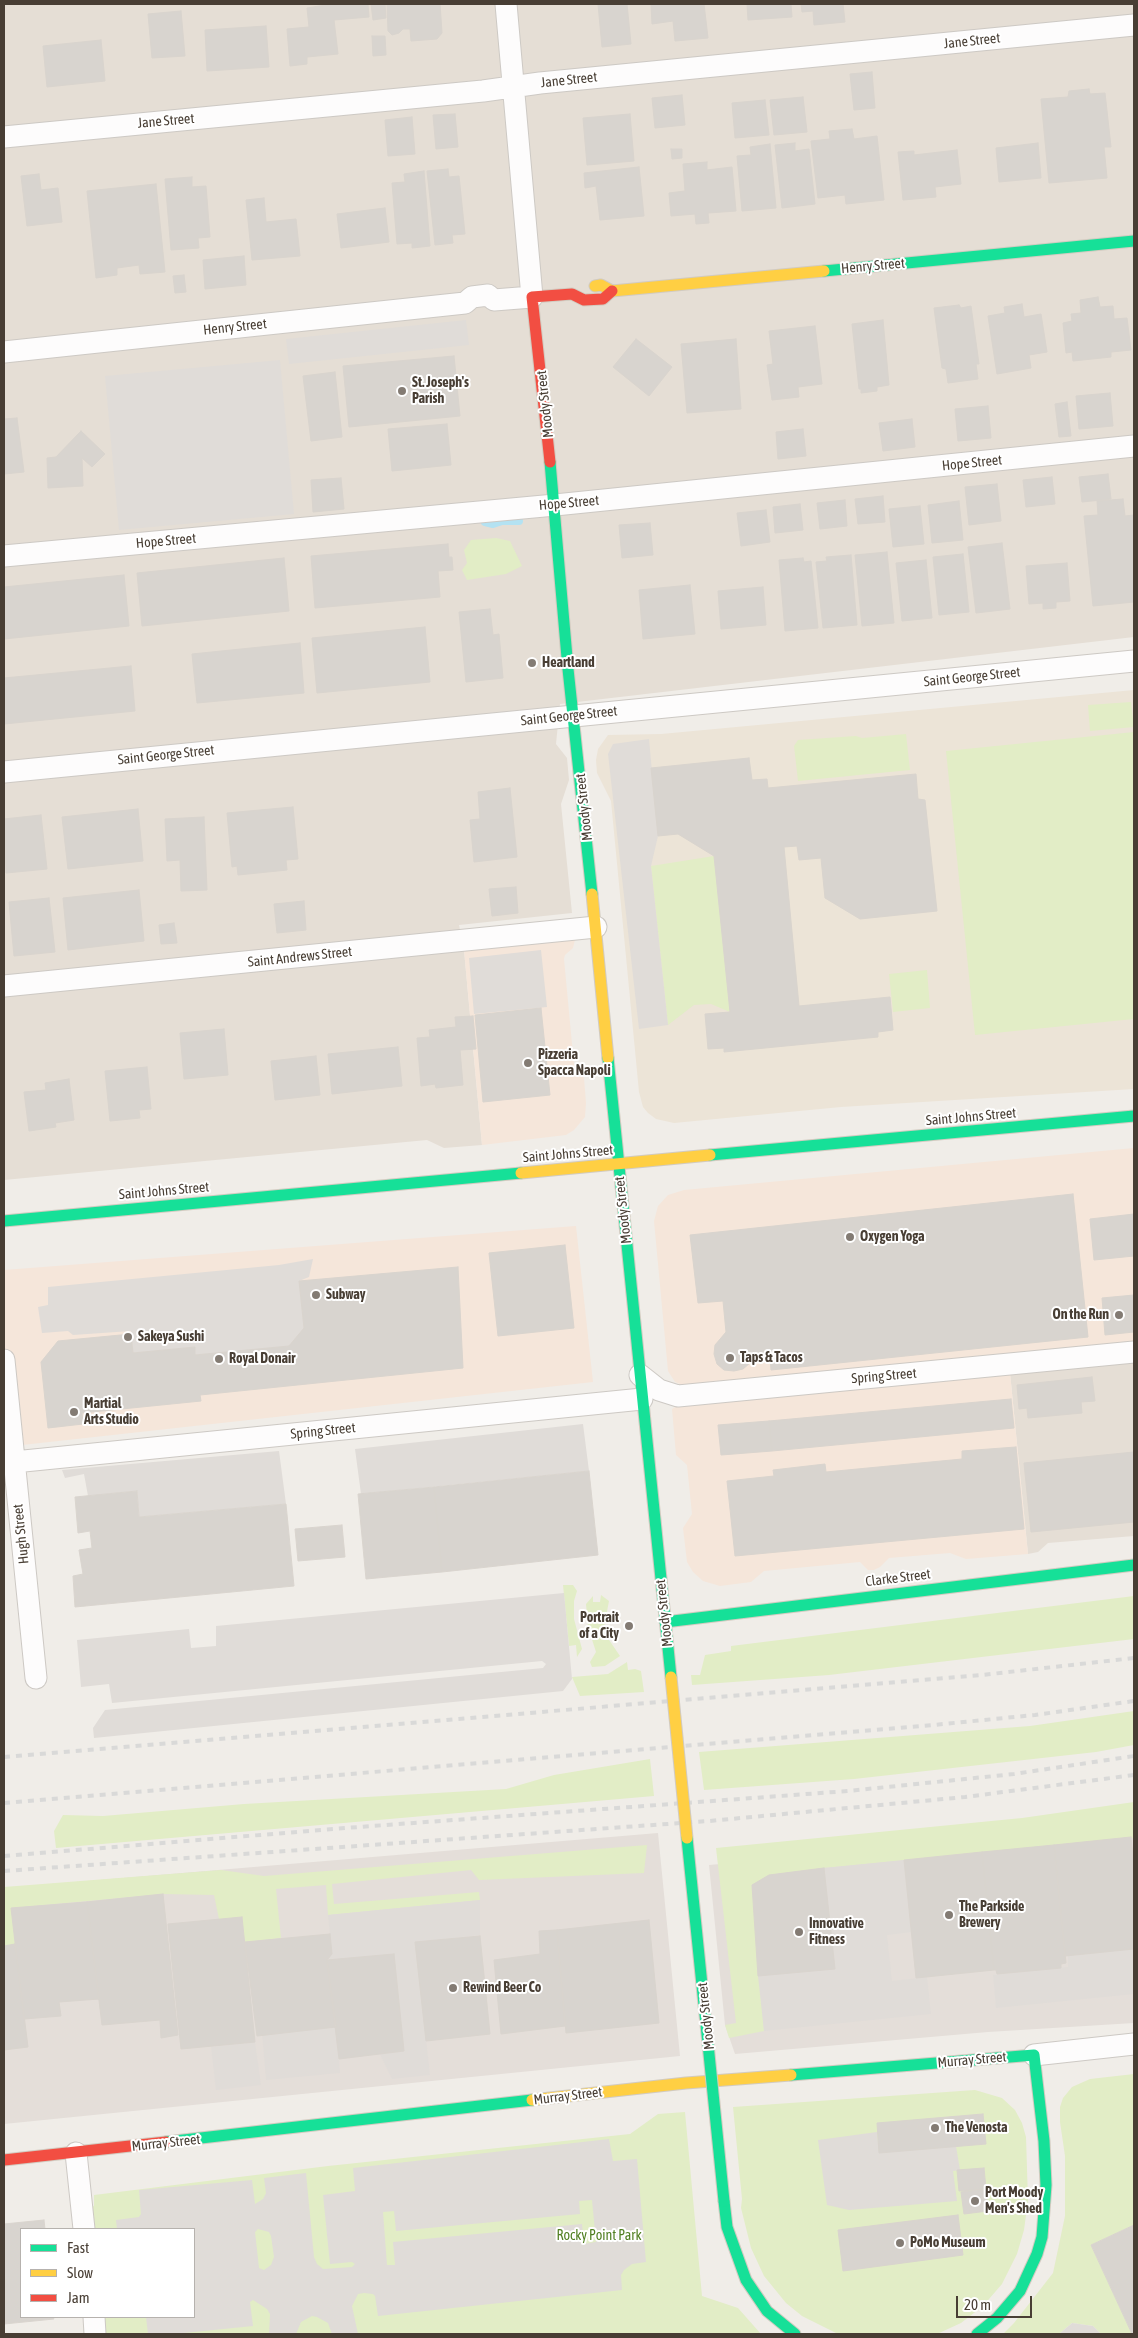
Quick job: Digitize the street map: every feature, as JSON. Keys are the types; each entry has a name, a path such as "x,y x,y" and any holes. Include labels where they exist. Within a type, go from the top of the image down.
{"main road":[{"name":"Henry Street","path":"532,297 572,294 584,300 603,298 612,291 1134,241"},
{"name":"Moody Street","path":"532,297 555,505 573,716 596,927 618,1165 724,2201 728,2227 746,2280 767,2311 795,2334"},
{"name":"Saint Johns Street","path":"4,1221 1134,1116"},
{"name":"Clarke Street","path":"665,1622 1134,1565"},
{"name":"Murray Street","path":"4,2160 682,2083 1034,2055"},
{"path":"977,2334 997,2318 1020,2291 1037,2254 1042,2236 1045,2218 1046,2185 1044,2141 1034,2055"}],"street":[{"name":"Moody Street","path":"506,4 532,297"},
{"name":"Jane Street","path":"4,137 1134,25"},
{"name":"Henry Street","path":"4,352 466,303 474,311 489,309 494,300 532,297"},
{"name":"Hope Street","path":"4,556 555,505 1134,446"},
{"name":"Saint George Street","path":"4,772 1134,661"},
{"name":"Saint Andrews Street","path":"4,986 596,927"},
{"name":"Spring Street","path":"640,1375 659,1390 678,1396 1134,1352"},
{"name":"Hugh Street","path":"4,1360 9,1462 36,1678"},
{"name":"Spring Street","path":"9,1462 642,1399"},
{"name":"Murray Street","path":"1034,2055 1134,2044"},
{"path":"76,2153 84,2228"},
{"path":"94,2318 95,2334"}],"shaded area":[{"path":"4,4 1134,4 1134,637 560,704 556,744 567,758 569,780 561,804 572,913 459,925 464,950 482,1145 444,1148 427,1140 4,1180"},
{"path":"466,320 469,345 289,364 286,339"},
{"path":"280,360 294,514 119,530 105,376"},
{"path":"1134,690 1134,1089 841,1107 674,1123 656,1119 648,1113 643,1107 639,1092 611,801 597,773 596,760 598,749 608,735 661,734"},
{"path":"649,739 658,836 651,866 668,1025 639,1029 608,754 613,744"},
{"path":"575,940 573,948 565,955 564,959 574,1065 584,1078 585,1117 574,1130 566,1135 482,1145 464,950"},
{"path":"541,950 547,1007 474,1014 469,958"},
{"path":"1134,1148 1134,1343 685,1386 675,1382 668,1371 654,1221 658,1206 668,1195 684,1190"},
{"path":"576,1226 593,1382 4,1447 4,1270"},
{"path":"313,1259 309,1277 299,1281 304,1328 289,1346 195,1355 194,1347 133,1353 131,1331 73,1335 68,1331 42,1333 38,1307 48,1305 48,1287 279,1265"},
{"path":"1134,1363 1134,1536 1048,1543 1038,1552 1028,1554 1010,1373"},
{"path":"1010,1373 1028,1554 966,1559 950,1553 889,1558 874,1570 868,1570 860,1562 764,1571 751,1582 720,1586 703,1581 693,1572 687,1562 683,1528 692,1514 687,1465 676,1455 672,1409 675,1407"},
{"path":"583,1424 589,1471 361,1494 355,1449"},
{"path":"279,1451 286,1504 139,1517 137,1491 88,1496 84,1474 65,1478 62,1470"},
{"path":"564,1593 572,1679 563,1691 94,1738 93,1728 105,1710 543,1668 546,1664 542,1661 112,1703 109,1684 81,1687 77,1640 189,1629 191,1648 216,1646 216,1626"},
{"path":"1134,1826 1134,2023 988,2032 735,2054 725,2025 709,1865"},
{"path":"658,1833 680,2056 4,2124 4,1888"},
{"path":"904,1860 911,1932 887,1935 892,1981 927,1977 931,2014 764,2031 758,1976 834,1968 824,1868"},
{"path":"480,1900 480,1935 415,1942 430,2075 392,2079 380,2054 404,2051 394,1954 327,1960 332,1954 328,1915"},
{"path":"1134,1949 1134,1994 996,2008 993,1975 1068,1967 1068,1956"},
{"path":"336,2027 340,2073 266,2080 262,2033"},
{"path":"255,2042 261,2085 216,2090 211,2047"},
{"path":"877,2132 879,2152 956,2146 960,2170 953,2171 957,2201 849,2210 827,2205 818,2140"},
{"name":"Rocky Point Park","path":"609,2139 613,2161 637,2159 646,2262 632,2264 624,2270 621,2275 622,2290 378,2316 375,2296 373,2294 358,2294 352,2306 358,2334 332,2334 328,2323 312,2316 301,2322 296,2334 269,2334 270,2314 267,2309 253,2300 250,2302 253,2326 174,2334 148,2334 146,2318 195,2318 195,2228 117,2228 116,2220 139,2217 141,2214 139,2190 252,2180 255,2204 263,2199 266,2193 264,2178 306,2173 314,2257 317,2264 323,2269 352,2267 355,2264 352,2262 330,2264 323,2195 355,2191 353,2168","holes":["592,2200 596,2242 584,2244 582,2224 393,2242 395,2265 387,2265 383,2212 394,2211 396,2231 580,2214 579,2201","258,2229 269,2232 274,2257 271,2265 264,2270 259,2268 255,2232"]},
{"path":"1072,2323 1093,2326 1101,2334 1059,2334"}],"green space":[{"path":"496,538 510,541 522,566 506,574 467,580 462,570 467,563 464,550 471,540"},
{"path":"1131,702 1134,727 1090,731 1088,705"},
{"path":"1134,732 1134,1019 975,1035 946,751"},
{"path":"906,734 910,770 798,781 794,746 798,740 856,736 862,738"},
{"path":"714,856 730,1012 711,1004 694,1005 668,1025 651,866"},
{"path":"927,970 930,1008 893,1012 889,974"},
{"path":"563,1585 573,1585 577,1591 574,1601 574,1619 582,1649 577,1657 576,1645 569,1646"},
{"path":"601,1595 609,1601 604,1627 605,1634 620,1656 605,1666 592,1667 590,1662 596,1652 588,1627 586,1604 593,1596 593,1602 600,1602"},
{"path":"1134,1596 1134,1639 829,1675 692,1685 691,1675 700,1675 705,1655 731,1651 731,1646"},
{"path":"627,1662 628,1670 635,1669 641,1671 644,1692 580,1696 572,1677 608,1674"},
{"path":"1134,1711 1134,1745 1096,1752 854,1779 704,1790 699,1752 1030,1726"},
{"path":"650,1759 654,1796 56,1848 54,1831 63,1815 103,1816 244,1804 506,1789 554,1775"},
{"path":"1134,1802 1134,1838 769,1875 752,1885 764,2031 729,2038 725,2025 736,2023 716,1848 1022,1818"},
{"path":"647,1845 644,1873 479,1880 471,1870 332,1884 334,1904 479,1892 480,1900 328,1915 326,1885 276,1889 281,1938 245,1942 219,1919 214,1895 163,1894 12,1908 15,1944 4,1946 4,1887 221,1870 264,1876"},
{"path":"1134,2074 1134,2225 1091,2245 1132,2334 1101,2334 1093,2326 1072,2323 1059,2334 1003,2334 1014,2323 1053,2273 1065,2216 1065,2156 1060,2122 1060,2107 1063,2098 1072,2087 1090,2079"},
{"path":"975,2090 1002,2098 1015,2110 1022,2123 1026,2137 1028,2200 1024,2230 1017,2254 1002,2284 983,2306 961,2323 937,2334 838,2334 802,2316 786,2303 764,2276 751,2248 741,2208 742,2199 733,2107"},
{"name":"Rocky Point Park","path":"685,2112 702,2296 738,2308 761,2334 95,2334 94,2318 195,2318 195,2228 84,2228 82,2210 94,2206 94,2195 328,2166 630,2134 658,2114"}],"building":[{"path":"332,4 368,4 369,17 334,20 338,54 307,57 307,64 290,66 287,29 309,27 307,8"},
{"path":"371,4 385,4 386,18 373,20"},
{"path":"387,4 440,4 442,33 437,39 411,41 410,29 403,29 399,33 392,35 388,31"},
{"path":"598,4 627,4 631,44 602,47"},
{"path":"651,4 704,4 708,38 675,41 673,21 652,24"},
{"path":"747,4 791,4 792,17 748,20"},
{"path":"801,4 843,4 845,22 814,25 813,11 802,12"},
{"path":"181,11 185,56 152,58 148,14"},
{"path":"266,26 269,67 207,71 205,30"},
{"path":"372,36 385,36 386,55 373,56"},
{"path":"101,40 105,81 47,87 43,46"},
{"path":"872,72 875,108 854,110 850,74"},
{"path":"1089,89 1090,94 1105,93 1111,147 1104,147 1107,178 1049,183 1041,99 1068,97 1069,91"},
{"path":"682,95 685,125 655,128 652,98"},
{"path":"803,97 807,132 774,135 770,100"},
{"path":"765,100 769,135 735,138 732,103"},
{"path":"455,114 458,147 436,149 433,115"},
{"path":"630,114 634,161 587,165 583,118"},
{"path":"412,117 415,154 388,156 385,120"},
{"path":"852,129 854,139 877,136 884,200 846,204 845,195 818,198 811,141 830,139 829,131"},
{"path":"795,143 795,151 809,149 815,204 782,208 775,145"},
{"path":"1038,143 1041,178 999,182 996,148"},
{"path":"770,144 776,208 742,211 737,156 751,155 750,147"},
{"path":"671,149 682,149 682,158 672,159"},
{"path":"957,150 961,184 935,187 936,197 903,200 898,152 914,151 914,155"},
{"path":"707,162 707,170 732,167 736,211 708,213 709,223 696,224 695,214 671,216 669,193 685,191 683,164"},
{"path":"639,167 644,216 600,220 596,186 585,188 584,173"},
{"path":"448,169 449,177 459,176 465,234 452,235 453,243 435,245 427,171"},
{"path":"424,171 430,246 412,248 412,243 397,244 392,183 405,182 404,174"},
{"path":"39,174 41,190 58,188 62,222 27,226 21,176"},
{"path":"192,177 192,187 206,186 210,237 198,238 199,248 171,250 165,179"},
{"path":"156,184 165,272 140,274 139,265 117,268 117,275 96,278 87,191"},
{"path":"264,198 266,222 296,219 300,256 252,260 246,200"},
{"path":"385,208 389,242 341,248 337,214"},
{"path":"244,256 246,285 205,289 203,260"},
{"path":"184,275 186,292 175,293 173,276"},
{"path":"1098,297 1100,307 1113,306 1114,319 1127,318 1131,350 1111,352 1111,357 1073,361 1072,352 1066,353 1063,323 1072,321 1071,314 1081,313 1080,300"},
{"path":"1022,304 1024,317 1041,314 1047,352 1029,355 1031,368 997,374 988,316 1005,313 1004,307"},
{"path":"959,305 961,308 971,306 979,364 976,364 978,379 948,383 946,369 942,368 934,308"},
{"path":"883,320 889,385 877,387 877,391 861,393 852,324"},
{"path":"815,326 822,384 798,387 799,397 772,400 767,365 773,364 769,331"},
{"path":"636,339 672,367 649,396 613,367"},
{"path":"736,339 741,409 687,413 681,344"},
{"name":"St. Joseph's Parish","path":"454,356 460,416 349,427 343,366"},
{"path":"335,372 342,437 311,441 303,376"},
{"path":"1110,393 1113,426 1079,429 1076,396"},
{"path":"1067,402 1071,436 1059,437 1055,404"},
{"path":"988,406 991,438 958,441 955,409"},
{"path":"17,418 24,472 4,474 4,419"},
{"path":"912,419 915,447 883,451 879,423"},
{"path":"447,424 451,465 392,471 388,429"},
{"path":"803,429 806,456 778,459 776,432"},
{"path":"81,431 105,454 92,467 82,458 83,486 48,488 47,458 56,457"},
{"path":"1108,474 1111,499 1082,502 1079,477"},
{"path":"1052,477 1055,504 1026,507 1023,480"},
{"path":"341,478 344,509 313,512 311,480"},
{"path":"997,484 1001,521 969,525 965,487"},
{"path":"883,496 885,522 858,524 855,499"},
{"path":"1123,499 1125,516 1134,515 1134,602 1093,606 1084,516 1098,515 1097,501"},
{"path":"845,500 847,526 820,529 817,503"},
{"path":"959,501 963,540 932,543 928,505"},
{"path":"800,504 803,530 775,533 773,507"},
{"path":"920,506 924,544 893,547 889,509"},
{"path":"766,510 770,542 741,546 737,513"},
{"path":"650,523 653,555 622,558 619,525"},
{"path":"1002,543 1010,609 976,613 968,547"},
{"path":"448,544 453,570 438,571 440,597 315,608 311,556"},
{"path":"887,552 894,623 862,626 855,555"},
{"path":"963,554 969,612 939,615 933,557"},
{"path":"851,555 857,625 823,628 816,562 827,561 826,557"},
{"path":"284,558 289,611 142,626 137,573"},
{"path":"803,558 804,562 811,561 818,628 785,631 779,560"},
{"path":"926,560 932,618 902,621 896,563"},
{"path":"1067,563 1070,601 1056,602 1056,608 1043,609 1043,603 1029,604 1026,566"},
{"path":"124,575 129,626 4,639 4,587"},
{"path":"690,585 695,634 643,639 639,590"},
{"path":"763,587 766,625 721,629 718,591"},
{"path":"490,609 493,635 499,634 503,678 466,682 459,612"},
{"path":"425,627 430,682 317,693 312,638"},
{"path":"300,643 304,693 197,703 192,654"},
{"path":"131,666 135,711 4,724 4,678"},
{"path":"749,758 752,780 767,779 768,788 916,774 918,799 925,800 937,911 860,919 825,898 821,858 799,860 797,846 784,847 799,1006 890,997 893,1030 878,1032 878,1037 724,1052 724,1048 708,1049 705,1014 730,1012 714,856 678,834 658,836 651,768"},
{"path":"510,788 517,857 474,862 470,820 480,819 478,792"},
{"path":"293,807 298,859 286,860 287,870 238,875 237,866 232,867 227,813"},
{"path":"138,809 143,861 68,869 62,817"},
{"path":"41,815 47,869 6,873 4,819"},
{"path":"204,817 207,890 181,891 180,860 167,861 165,819"},
{"path":"516,887 518,913 492,916 489,889"},
{"path":"139,890 144,941 68,950 63,898"},
{"path":"49,898 55,952 14,956 9,902"},
{"path":"304,901 306,930 277,933 274,904"},
{"path":"174,923 177,943 161,944 159,925"},
{"path":"541,1008 550,1095 483,1102 475,1015"},
{"path":"473,1016 476,1049 460,1050 463,1085 436,1088 435,1084 421,1086 417,1038 430,1037 429,1030 456,1027 455,1017"},
{"path":"224,1029 228,1075 184,1079 180,1033"},
{"path":"398,1047 402,1086 332,1094 328,1054"},
{"path":"316,1056 320,1095 275,1100 271,1061"},
{"path":"147,1067 151,1109 139,1110 140,1118 110,1121 105,1071"},
{"path":"69,1079 74,1120 55,1123 56,1127 29,1131 24,1092 46,1090 45,1083"},
{"path":"1073,1194 1088,1337 771,1370 770,1356 757,1357 743,1369 734,1371 724,1370 717,1364 714,1354 715,1345 726,1332 723,1301 698,1303 690,1235"},
{"path":"1134,1214 1134,1256 1094,1260 1090,1219"},
{"path":"565,1245 574,1328 498,1336 489,1253"},
{"path":"458,1267 463,1368 200,1395 201,1401 82,1413 83,1424 48,1428 41,1362 58,1341 131,1334 133,1353 195,1347 195,1355 289,1346 304,1328 299,1281"},
{"name":"On the Run","path":"1134,1295 1134,1332 1105,1335 1102,1298"},
{"path":"1092,1377 1095,1401 1081,1402 1082,1413 1028,1418 1027,1408 1019,1409 1017,1385"},
{"path":"1011,1399 1014,1428 772,1451 769,1421"},
{"path":"769,1421 772,1451 721,1455 718,1425"},
{"path":"1016,1447 1024,1529 735,1556 727,1481 774,1476 773,1470 825,1464 826,1472 962,1459 962,1451"},
{"path":"1134,1452 1134,1522 1031,1532 1024,1463"},
{"path":"589,1471 598,1555 442,1572 434,1487"},
{"path":"434,1487 442,1572 366,1579 358,1494"},
{"path":"137,1491 139,1517 286,1504 294,1586 75,1607 73,1576 83,1574 79,1550 92,1548 90,1531 78,1533 75,1497"},
{"path":"342,1525 345,1557 298,1561 295,1529"},
{"path":"1131,1837 1134,1867 1134,1949 1065,1956 1054,1845"},
{"path":"1054,1845 1066,1963 1061,1964 1061,1968 997,1974 996,1970 994,1970 982,1852"},
{"name":"The Parkside Brewery","path":"982,1852 994,1970 916,1978 904,1860"},
{"path":"824,1868 835,1969 758,1976 752,1885 769,1875"},
{"path":"163,1894 178,2035 161,2038 160,2020 102,2025 87,1902"},
{"path":"87,1902 99,1999 59,2002 61,2016 24,2019 11,1908"},
{"path":"242,1917 255,2042 181,2049 168,1924"},
{"path":"649,1920 659,2023 566,2033 557,1930"},
{"path":"557,1930 565,2026 501,2034 494,1960 540,1954 539,1931"},
{"path":"330,1934 332,1954 327,1960 336,2027 257,2036 245,1942"},
{"name":"Rewind Beer Co","path":"480,1936 490,2034 426,2041 415,1942"},
{"path":"15,1944 28,2047 4,2050 4,1946"},
{"path":"394,1954 404,2051 339,2059 327,1960"},
{"path":"983,2114 986,2144 879,2153 877,2123"},
{"path":"984,2168 986,2189 959,2191 957,2170"},
{"name":"Port Moody Men's Shed","path":"986,2189 988,2211 964,2214 961,2192"},
{"name":"PoMo Museum","path":"958,2215 963,2255 843,2271 838,2230"},
{"path":"44,2220 45,2228 20,2228 20,2318 54,2319 4,2324 4,2224"},
{"path":"1134,2225 1134,2334 1132,2334 1091,2245"}],"waterway":[{"path":"485,522 493,524 502,521 519,521"}],"railway":[{"path":"4,1757 982,1675 1134,1658"},
{"path":"4,1803 933,1725 1035,1715 1134,1701"},
{"path":"4,1856 345,1828 848,1791 1014,1774 1134,1756"},
{"path":"4,1871 709,1821 965,1797 1134,1775"}],"traffic: fast":[{"path":"824,271 1134,241"},
{"path":"550,462 568,669 592,894"},
{"path":"608,1058 671,1677"},
{"path":"710,1155 1134,1116"},
{"path":"4,1221 521,1173"},
{"path":"665,1622 1134,1565"},
{"path":"687,1838 724,2201"},
{"path":"791,2075 1034,2055 1044,2141 1046,2185 1042,2237 1037,2254 1020,2291 997,2318 977,2334"},
{"path":"166,2142 532,2100"},
{"path":"724,2201 727,2227 746,2280 767,2311 795,2334"}],"traffic: slow":[{"path":"595,286 601,285 612,291 824,271"},
{"path":"592,894 608,1058"},
{"path":"521,1173 710,1155"},
{"path":"671,1677 687,1838"},
{"path":"532,2100 686,2083 791,2075"}],"traffic: jam":[{"path":"550,462 532,297 572,294 584,300 603,299 612,291"},
{"path":"4,2160 166,2142"}],"place":[{"name":"St. Joseph's Parish","path":"402,391"},
{"name":"Heartland","path":"532,663"},
{"name":"Pizzeria Spacca Napoli","path":"528,1063"},
{"name":"Oxygen Yoga","path":"850,1237"},
{"name":"Subway","path":"316,1295"},
{"name":"On the Run","path":"1119,1315"},
{"name":"Sakeya Sushi","path":"128,1337"},
{"name":"Taps & Tacos","path":"730,1358"},
{"name":"Royal Donair","path":"219,1359"},
{"name":"Martial Arts Studio","path":"74,1412"},
{"name":"Portrait of a City","path":"629,1626"},
{"name":"The Parkside Brewery","path":"949,1915"},
{"name":"Innovative Fitness","path":"799,1932"},
{"name":"Rewind Beer Co","path":"453,1988"},
{"name":"The Venosta","path":"935,2128"},
{"name":"Port Moody Men's Shed","path":"975,2201"},
{"name":"PoMo Museum","path":"900,2243"}]}
